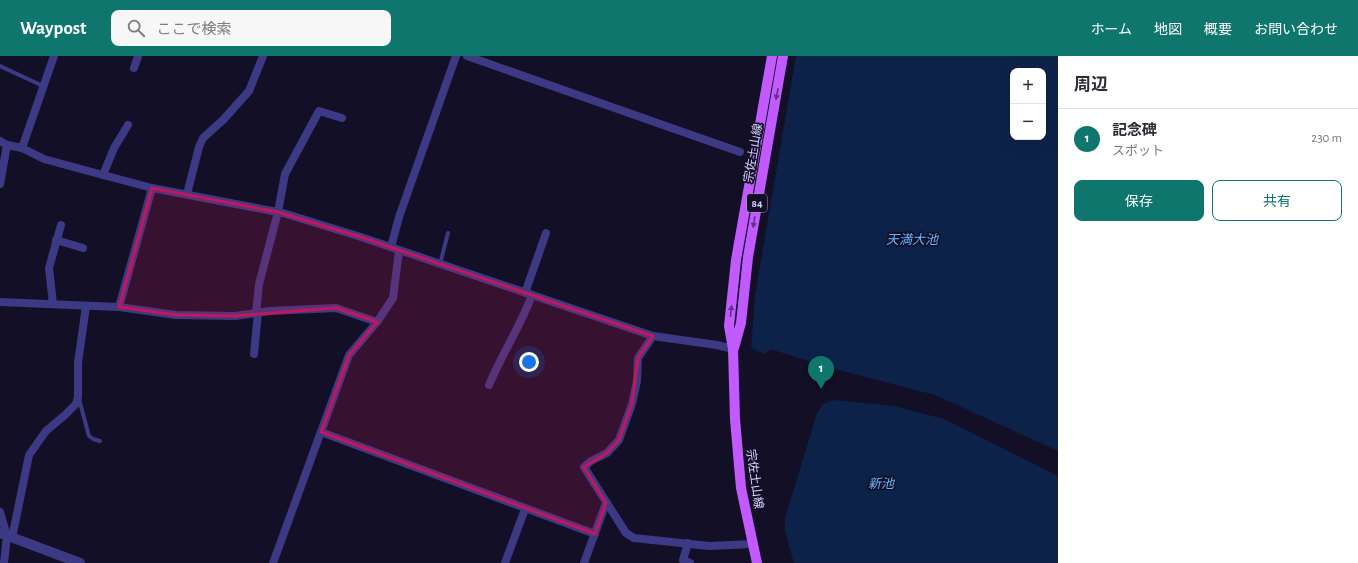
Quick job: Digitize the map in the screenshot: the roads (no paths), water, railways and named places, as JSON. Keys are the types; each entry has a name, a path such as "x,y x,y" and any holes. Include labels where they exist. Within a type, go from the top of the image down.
{"main road":[{"name":"宗佐土山線","path":"757,563 741,488 735,419 733,350 729,326 736,260 772,56"},
{"name":"宗佐土山線","path":"733,350 741,323 748,257 783,56"}],"street":[{"path":"22,148 54,56"},
{"path":"134,68 138,56"},
{"path":"187,194 199,147 203,138 223,120 249,91 263,56"},
{"path":"391,247 399,217 456,56"},
{"path":"467,56 740,152"},
{"path":"254,354 259,284 278,212 285,174 319,110 342,118"},
{"path":"103,175 114,148 128,124"},
{"path":"0,184 4,143 22,148 44,159 152,188 278,212 391,247 653,336 717,345 733,350"},
{"path":"119,307 152,188"},
{"path":"53,304 49,268 61,225"},
{"path":"489,385 499,362 524,318 546,233"},
{"path":"56,240 83,248"},
{"path":"273,563 349,356 377,322 393,298 399,250"},
{"path":"0,302 119,307 176,316 235,316 257,313 336,308 377,322"},
{"path":"4,563 6,536 29,455 46,431 76,404 78,397 78,363 86,306"},
{"path":"653,336 638,358 637,381 632,404 618,440 607,453 591,461 584,467 626,534 634,538 709,546 752,544"},
{"path":"321,432 524,509 595,534"},
{"path":"584,563 606,503"},
{"path":"505,563 524,509"},
{"path":"0,512 6,536"},
{"path":"6,536 80,563"},
{"path":"688,543 683,560 690,563"}],"lane":[{"path":"0,66 43,86"},
{"path":"440,264 448,233"},
{"path":"78,397 89,436 92,439 100,441"}],"water":[{"name":"天満大池","path":"796,56 1058,56 1058,451 935,395 831,368 770,349 764,354 751,348 755,295"},
{"name":"新池","path":"834,400 894,406 944,419 1058,476 1058,563 794,563 785,532 785,518 817,413 823,404"}],"place":[{"name":"記念碑","path":"821,389"}]}
